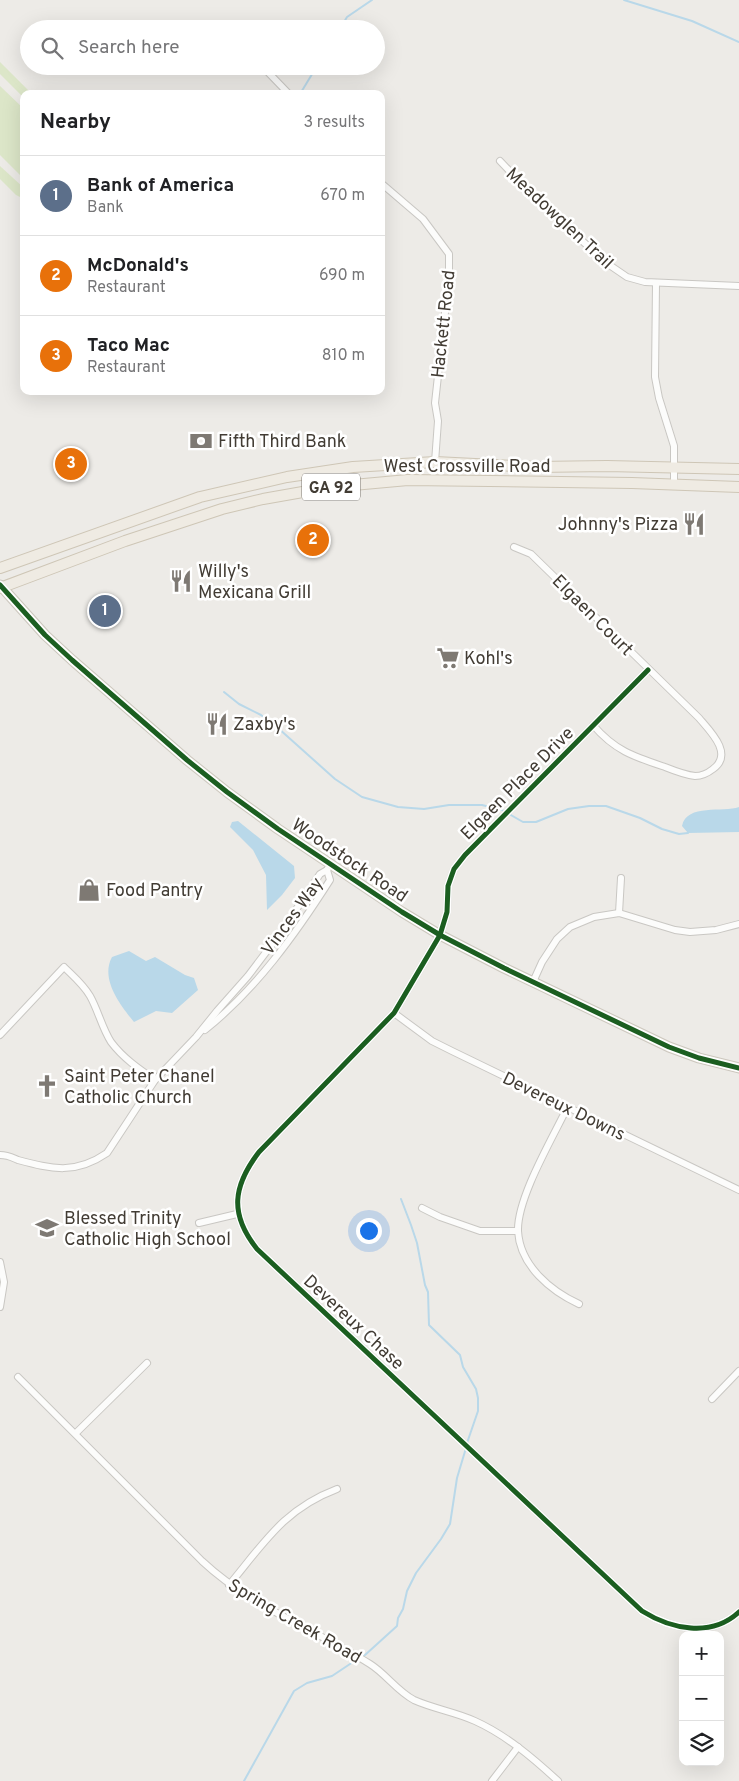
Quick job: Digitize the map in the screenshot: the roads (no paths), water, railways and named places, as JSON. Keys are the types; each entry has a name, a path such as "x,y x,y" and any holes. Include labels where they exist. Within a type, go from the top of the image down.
{"main road":[{"name":"West Crossville Road","path":"0,568 200,497 287,477 353,467 435,462 537,467 607,466 739,469"},
{"name":"West Crossville Road","path":"1,587 125,541 222,509 262,499 330,488 408,480 739,487"}],"street":[{"path":"271,75 285,90"},
{"name":"Meadowglen Trail","path":"500,161 541,204 618,272 636,280 656,283 739,286"},
{"name":"Hackett Road","path":"385,186 423,218 449,254 449,276 435,403 438,421 435,462"},
{"path":"656,283 655,377 659,398 674,446 674,485"},
{"name":"Elgaen Court","path":"514,547 531,554 714,735 721,746 720,758 716,767 709,772 696,776 680,772 627,754 614,745 593,725"},
{"name":"Woodstock Road","path":"1,587 67,656 187,760 230,795 329,868 440,934 533,982 669,1047 698,1058 739,1068"},
{"name":"Elgaen Place Drive","path":"440,934 447,912 448,886 454,869 465,855 648,670"},
{"name":"Vinces Way","path":"0,1155 8,1155 18,1160 57,1169 73,1168 99,1159 107,1153 155,1080 196,1037 248,976 279,935 320,874 329,868 330,880 267,968 236,1004 196,1037"},
{"path":"618,913 621,878"},
{"path":"533,982 542,962 557,939 570,927 594,917 618,913 675,930 690,932 716,930 739,924"},
{"name":"Devereux Chase","path":"440,934 394,1013 259,1152 246,1168 237,1198 238,1214 251,1242 257,1249 642,1611 668,1625 692,1631"},
{"path":"0,1034 64,967 84,987 90,996 110,1040 118,1051 155,1080"},
{"name":"Devereux Downs","path":"394,1013 432,1041 739,1190"},
{"path":"567,1108 527,1190 518,1231 526,1256 535,1271 551,1288 566,1298 580,1304"},
{"path":"422,1208 440,1217 480,1231 518,1231"},
{"path":"198,1223 238,1214"},
{"path":"0,1262 4,1282 0,1307"},
{"path":"76,1433 147,1363"},
{"path":"712,1398 739,1371"},
{"name":"Spring Creek Road","path":"18,1377 202,1561 229,1585 258,1604 370,1664 412,1699 430,1707 475,1721 518,1747 558,1781"},
{"path":"229,1585 285,1519 310,1501 337,1488"},
{"name":"Devereux Chase","path":"699,1631 733,1618 739,1612"},
{"path":"492,1781 518,1747"}],"water":[{"path":"739,807 739,832 688,833 682,826 685,819 698,811"},
{"path":"238,821 294,866 295,878 267,910 266,875 253,850 230,827 232,822"},
{"path":"129,951 146,961 155,957 185,975 194,978 198,990 172,1013 156,1011 134,1022 113,991 108,974 112,957"}],"waterway":[{"path":"345,20 372,0"},
{"path":"624,0 692,21 739,42"},
{"path":"302,90 312,75"},
{"path":"224,692 239,704 261,715 335,779 362,797 398,807 424,809 449,805 482,805 502,810 523,822 536,822 568,809 606,806 640,818 662,829 679,834 688,833"},
{"path":"401,1199 417,1243 428,1292 429,1325 460,1355 463,1367 476,1389 478,1411 467,1443"},
{"path":"244,1781 294,1691 307,1683 332,1676 365,1655 397,1626 407,1591 416,1573 450,1524 457,1478 466,1448"}],"place":[{"name":"Fifth Third Bank","path":"201,441"},
{"name":"Taco Mac","path":"71,464"},
{"name":"Johnny's Pizza","path":"694,524"},
{"name":"McDonald's","path":"313,540"},
{"name":"Willy's Mexicana Grill","path":"181,581"},
{"name":"Bank of America","path":"105,611"},
{"name":"Kohl's","path":"448,658"},
{"name":"Zaxby's","path":"217,724"},
{"name":"Food Pantry","path":"89,890"},
{"name":"Saint Peter Chanel Catholic Church","path":"47,1086"},
{"name":"Blessed Trinity Catholic High School","path":"47,1228"}]}
